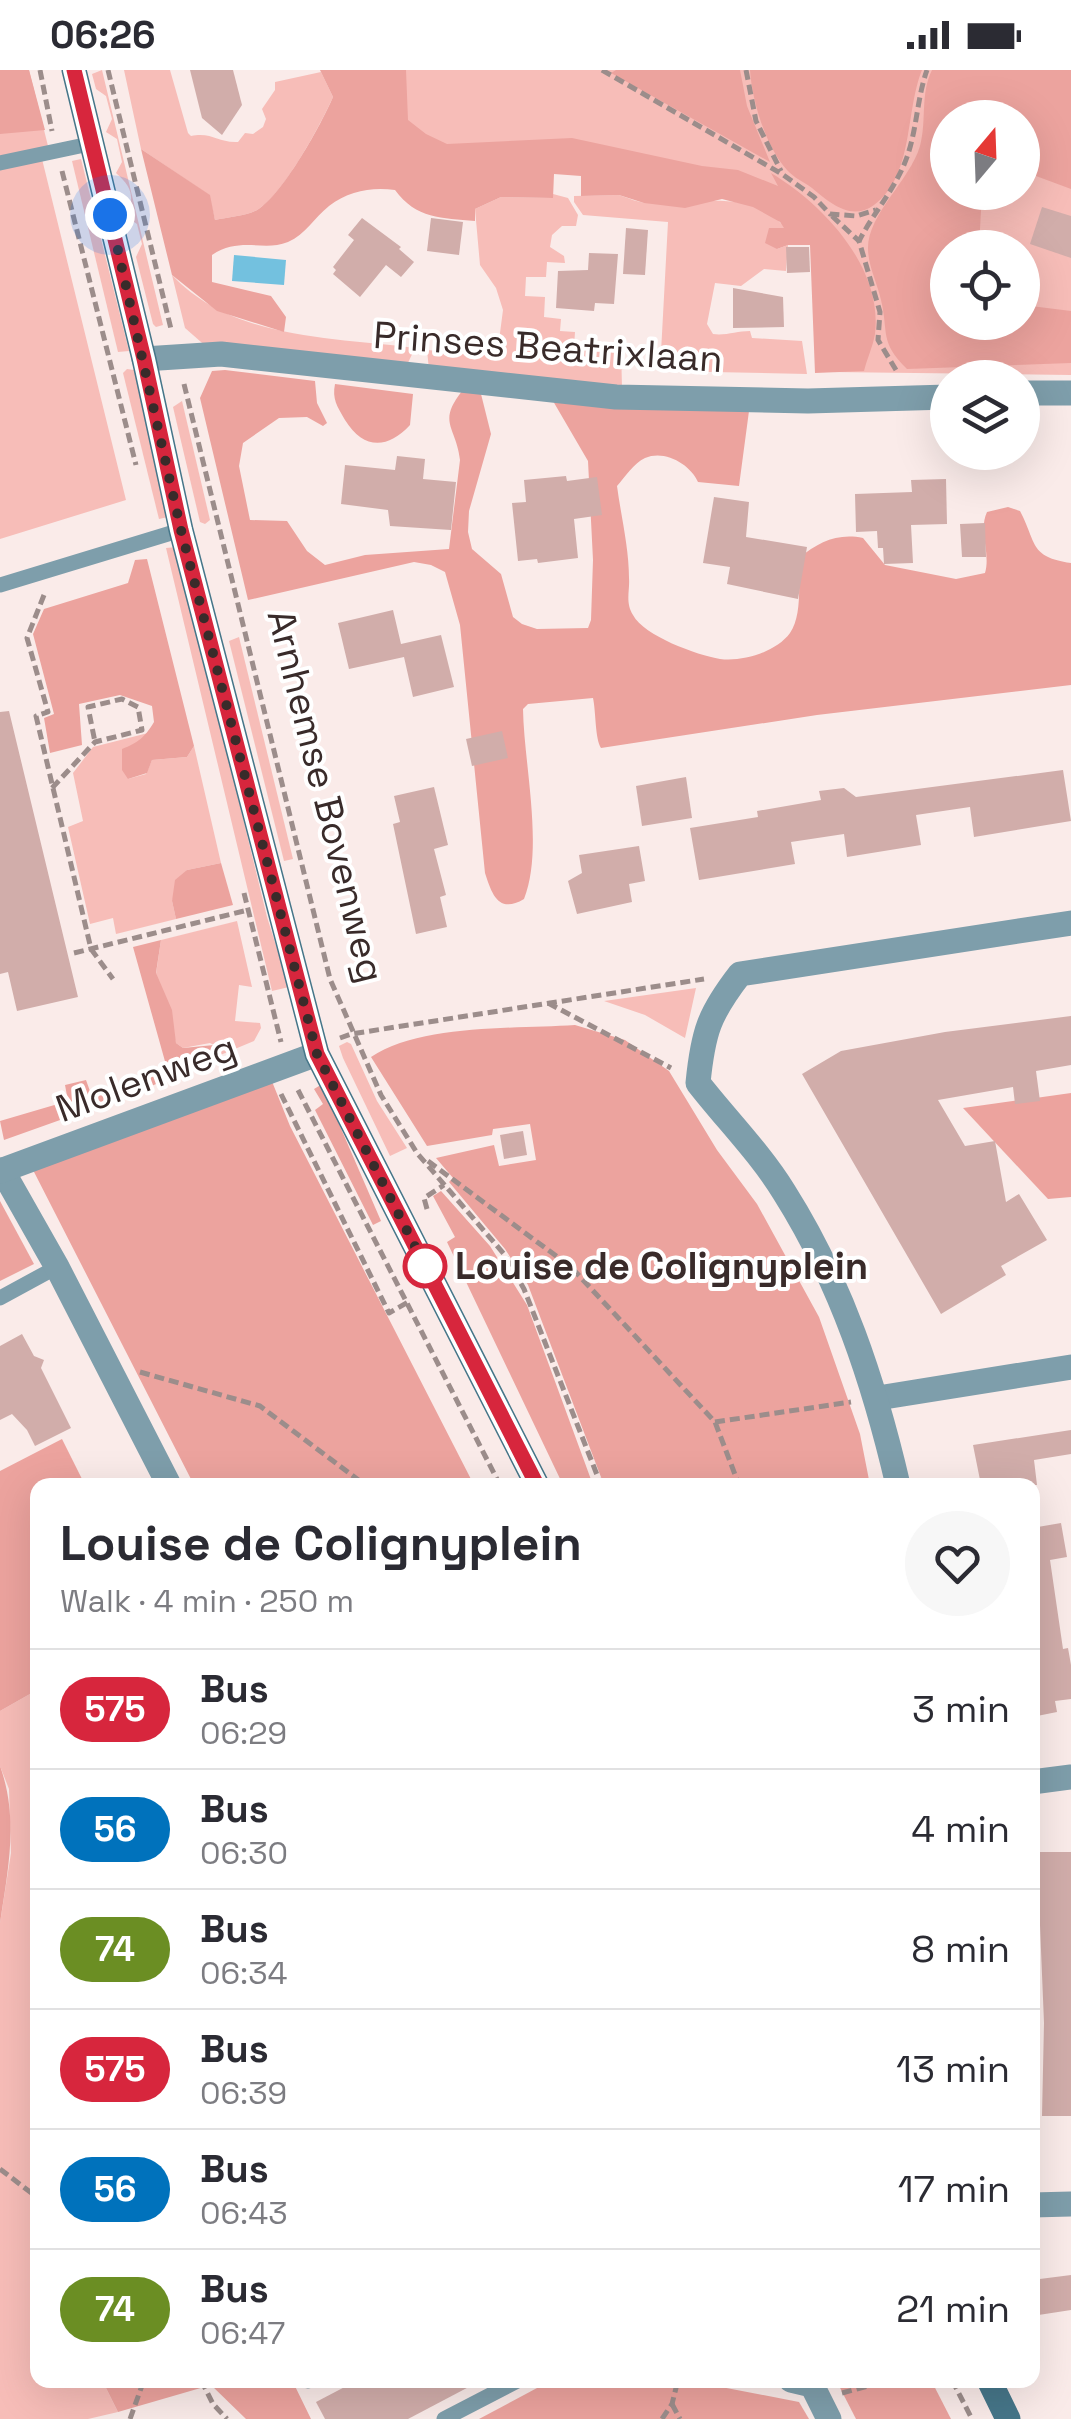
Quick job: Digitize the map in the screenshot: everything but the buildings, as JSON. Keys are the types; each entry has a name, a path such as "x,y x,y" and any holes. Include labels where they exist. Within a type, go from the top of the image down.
{"main road":[{"name":"Arnhemse Bovenweg","path":"74,70 181,530 317,1054 533,1478"},
{"path":"993,2388 1008,2419"}],"street":[{"name":"Prinses Beatrixlaan","path":"144,359 222,354 616,397 808,401 930,398"},
{"path":"1040,393 1071,392"},
{"path":"896,1478 878,1398 818,1251 782,1189 698,1083 702,1045 714,1007 740,974 1071,924"},
{"name":"Molenweg","path":"1,1168 317,1054"},
{"path":"1,1168 58,1267 165,1478"},
{"path":"878,1398 1071,1366"},
{"path":"1040,1781 1071,1776"},
{"path":"1040,2205 1071,2204"},
{"path":"806,2388 829,2419"}],"lane":[{"path":"0,162 94,144"},
{"path":"0,585 181,530"},
{"path":"0,1298 58,1267"},
{"path":"444,2419 504,2388"}],"path":[{"name":"Arnhemse Bovenweg","path":"108,70 330,979 381,1095 417,1153 504,1254 539,1322 598,1478"},
{"path":"602,70 782,174 814,197 859,241 880,312 878,340 912,398"},
{"path":"746,70 756,122 782,174"},
{"path":"859,241 894,186 908,155 927,70"},
{"path":"830,214 856,216 876,210"},
{"path":"54,569 27,638 48,712 36,716 91,949 113,979"},
{"path":"51,789 94,742 142,730 138,708 122,699 88,707 94,742"},
{"path":"74,954 248,910"},
{"path":"317,1054 351,1034 740,974"},
{"path":"546,1002 698,1083"},
{"path":"270,1074 389,1313 415,1297"},
{"path":"417,1153 570,1267 715,1422 736,1478"},
{"path":"106,1362 260,1406 356,1478"},
{"path":"715,1422 878,1398"},
{"path":"0,2169 30,2192"},
{"path":"130,2419 141,2388"},
{"path":"205,2388 226,2419"},
{"path":"662,2419 676,2388"},
{"path":"818,2388 836,2395 862,2388"},
{"path":"956,2388 972,2419"},
{"path":"672,2404 680,2419"}],"shaded area":[{"path":"0,70 29,70 51,158 42,159 126,500 0,539"},
{"path":"0,70 29,70 45,130 0,134"},
{"path":"102,70 163,325 156,327 136,257 142,244 137,224 127,217 130,193 116,173 122,162 117,139 106,132 112,119 106,96 96,89 92,74"},
{"path":"124,70 170,70 188,133 231,142 263,127 266,119 262,109 275,90 275,82 321,72 333,97 301,156 270,199 251,213 215,220 209,195 141,149"},
{"path":"320,70 406,70 408,120 447,144 572,138 738,170 778,186 771,173 829,220 859,262 875,309 875,334 864,371 815,373 810,245 777,249 765,243 769,228 784,228 780,222 753,207 722,199 685,208 644,203 619,195 581,196 581,176 554,174 553,198 501,197 475,209 475,221 421,212 395,190 352,194 329,206 288,242 233,246 212,255 212,282 271,296 286,317 284,332 217,311 172,275 141,149 210,195 215,220 256,211 291,172 333,97"},
{"path":"324,70 1071,70 1071,375 1040,375 1040,360 930,360 930,373 832,372 821,261 779,187 428,165"},
{"path":"740,70 747,106 770,162 611,73"},
{"path":"750,70 922,70 902,161 887,193 865,210 849,211 790,173 761,123"},
{"path":"932,70 1071,70 1071,189 1040,177 1040,100 930,100 930,210 981,210 980,230 930,230 930,340 1040,340 1040,307 1071,311 1071,363 930,360 930,368 907,369 889,344 868,248 875,223 920,146 926,88"},
{"path":"81,159 129,351 118,352 72,161"},
{"path":"553,194 568,198 578,215 576,226 562,226 552,235 550,247 564,256 565,263 547,262 546,277 526,277 525,296 545,297 544,317 561,319 560,331 575,332 574,347 621,347 622,388 429,370 427,350 497,356 503,310 496,288 480,265 475,209 501,197 552,198"},
{"path":"619,195 645,203 740,203 772,215 785,228 777,249 788,245 786,271 764,269 741,286 715,283 707,324 713,334 750,331 752,338 802,341 807,374 660,371 668,222 583,215 574,202 574,196"},
{"path":"172,275 197,296 254,324 318,337 415,348 406,367 209,349 185,328"},
{"path":"134,370 168,517 159,519 123,373"},
{"path":"212,371 315,381 317,403 327,423 323,426 307,417 279,418 243,443 239,466 250,520 287,521 307,551 325,565 365,555 449,549 460,460 449,418 462,391 481,394 491,434 469,511 472,549 501,574 513,617 522,624 537,629 588,628 593,560 588,461 553,401 749,411 739,486 698,482 683,465 669,457 653,456 641,460 617,486 628,555 629,606 639,623 672,643 710,657 749,657 776,646 790,633 798,607 799,558 814,547 837,538 863,538 885,565 956,579 985,573 987,512 1008,507 1020,511 1041,552 1071,563 1071,685 817,715 601,748 593,698 528,704 523,709 533,832 530,879 524,899 503,903 494,895 485,873 460,625 445,572 414,562 248,600 200,398"},
{"path":"335,384 413,394 410,425 393,439 367,441 352,430 342,415 335,398"},
{"path":"182,401 210,520 205,524 200,522 173,407"},
{"path":"177,547 267,917 289,987 272,991 166,548"},
{"path":"147,559 194,746 187,757 152,760 147,773 128,779 122,770 122,749 141,739 151,727 152,706 120,695 79,704 82,745 50,753 44,718 54,714 33,634 44,609 128,583 135,560"},
{"path":"239,637 293,859 284,861 229,641"},
{"path":"148,733 140,742 128,779 146,774 152,760 187,757 194,746 221,863 187,870 172,901 176,919 116,934 113,918 90,924 68,827 83,821 73,773 93,747"},
{"path":"221,863 233,905 176,919 172,901 175,880 187,870"},
{"path":"237,921 252,987 239,985 235,1021 260,1023 261,1028 254,1041 218,1056 210,1043 183,1048 176,1043 156,974 161,940"},
{"path":"161,940 156,973 172,1010 176,1043 183,1048 214,1045 218,1056 136,1093 133,1083 168,1072 133,947"},
{"path":"696,988 685,1038 645,1015 604,1001"},
{"path":"575,1025 625,1040 669,1071 717,1150 757,1204 819,1317 860,1434 869,1478 601,1478 528,1285 505,1249 449,1182 453,1178 436,1158 494,1145 499,1166 536,1160 530,1124 427,1146 371,1057 392,1046 442,1033"},
{"path":"347,1042 407,1148 390,1156 343,1058 339,1046"},
{"path":"271,1079 290,1126 470,1478 190,1478 32,1168"},
{"path":"86,1080 91,1094 114,1088 119,1099 4,1140 0,1121 68,1101 65,1085"},
{"path":"323,1087 381,1221 373,1225 315,1110 323,1104 314,1089"},
{"path":"1071,1093 1071,1197 1048,1199 963,1108"},
{"path":"441,1191 490,1246 527,1305 590,1478 560,1478 447,1242 455,1237 433,1196"},
{"path":"0,1201 34,1264 0,1281"},
{"path":"62,1439 82,1478 30,1478 30,1694 0,1711 0,1471"},
{"path":"30,1694 30,2388 106,2388 118,2412 88,2419 0,2419 0,1923 11,1853 9,1789 0,1766 0,1711"},
{"path":"0,1766 10,1825 0,1923"},
{"path":"106,2388 201,2388 118,2412"},
{"path":"214,2388 296,2388 311,2419 246,2419"},
{"path":"537,2388 726,2388 799,2402 809,2419 479,2419"},
{"path":"840,2388 935,2388 951,2419 856,2419"}],"water":[{"path":"234,255 286,260 284,285 232,281"}],"bus line":[{"name":"575","path":"74,70 181,530 317,1054 533,1478"}],"place":[{"name":"Louise de Colignyplein","path":"425,1266"}],"route":[{"path":"110,215 181,530 317,1054 425,1266"}]}
